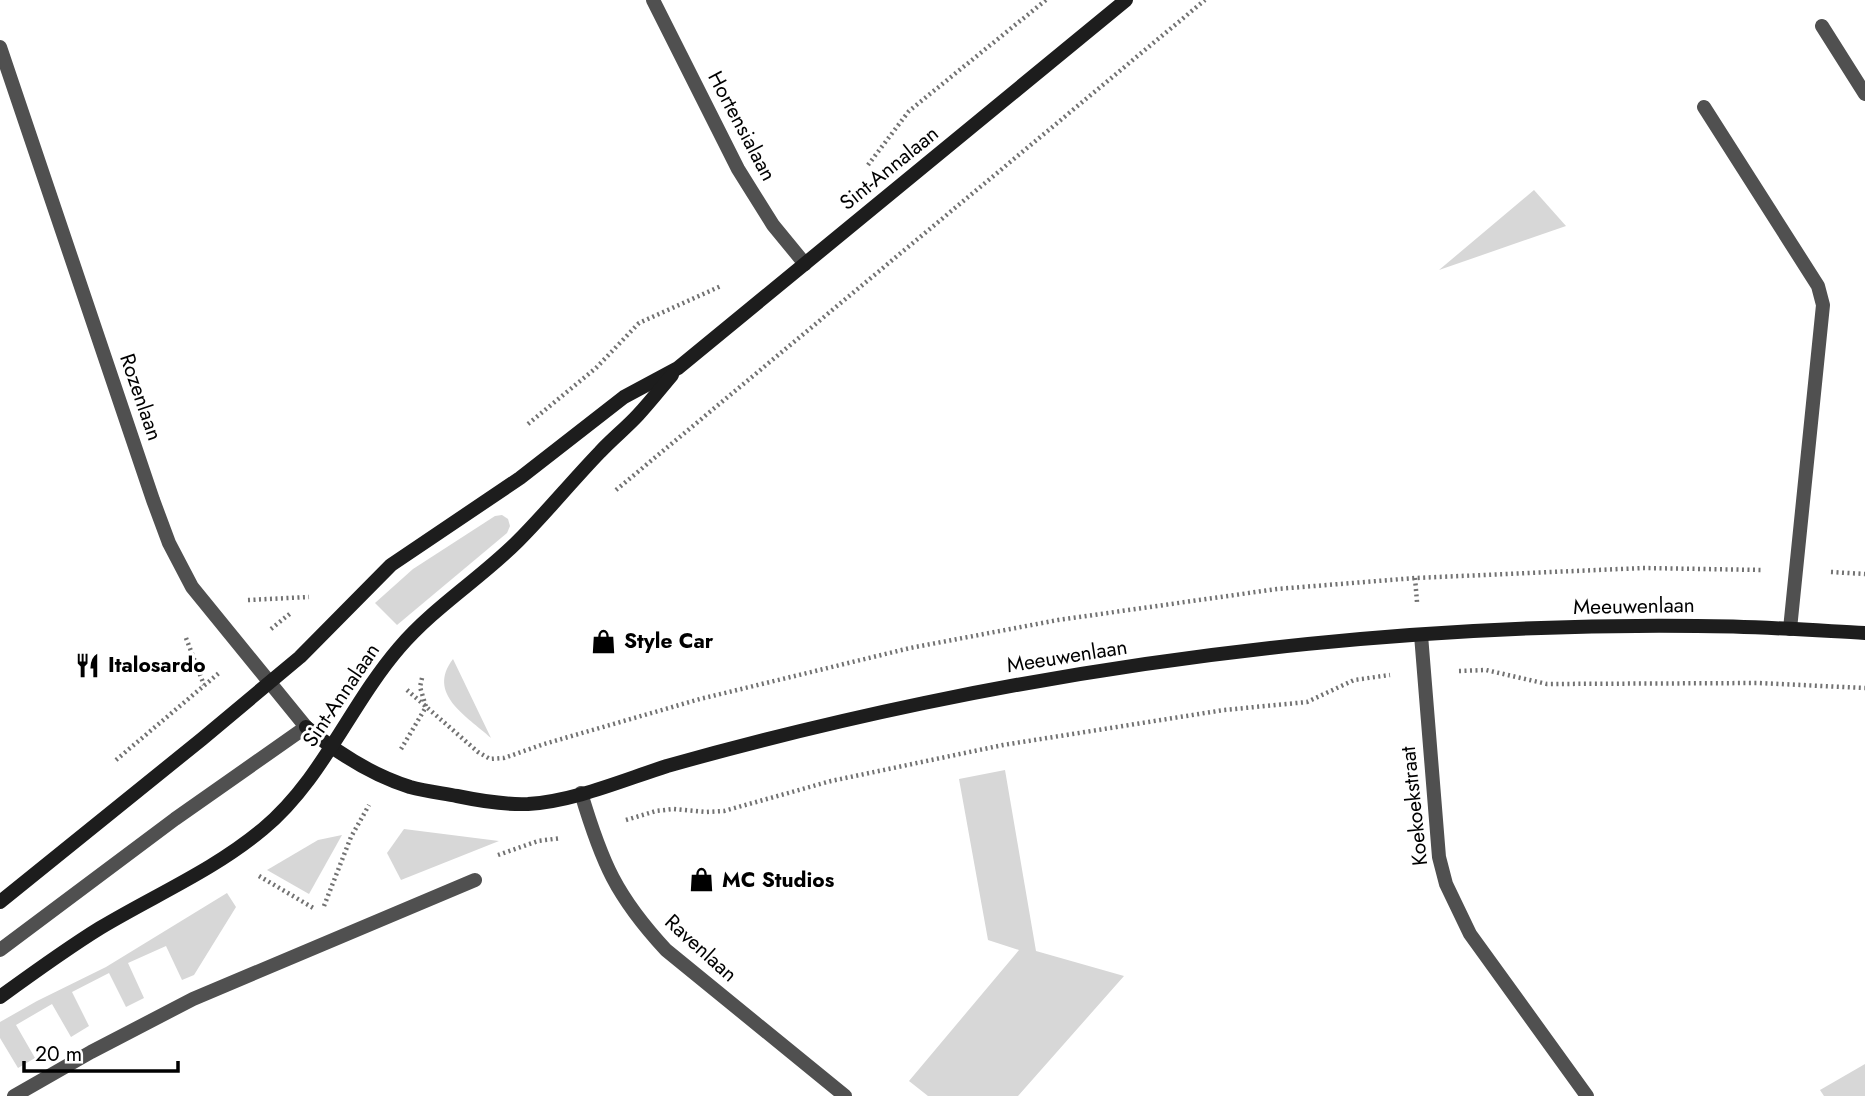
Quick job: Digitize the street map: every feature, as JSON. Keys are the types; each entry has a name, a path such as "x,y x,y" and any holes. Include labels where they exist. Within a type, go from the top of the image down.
{"main road":[{"name":"Sint-Annalaan","path":"0,997 102,927 239,849 291,802 400,646 426,620 476,580 518,541 637,416 678,368 1126,0"},
{"name":"Sint-Annalaan","path":"0,902 269,683 336,622 391,565 520,478 624,397 678,368"},
{"name":"Meeuwenlaan","path":"306,727 331,747 385,777 412,788 502,804 550,802 671,765 921,704 1056,678 1250,651 1421,635 1604,627 1697,626 1865,633"}],"street":[{"name":"Hortensialaan","path":"653,0 738,169 773,225 805,264"},
{"path":"1822,26 1865,94"},
{"name":"Rozenlaan","path":"0,47 169,543 192,587 306,727"},
{"path":"1704,107 1822,296 1790,629"},
{"name":"Koekoekstraat","path":"1421,635 1439,857 1446,884 1457,910 1476,942 1587,1096"},
{"name":"Sint-Annalaan","path":"0,950 175,819 306,727"},
{"name":"Ravenlaan","path":"581,793 608,872 622,897 666,950 845,1096"},
{"path":"14,1096 90,1052 193,999 475,880"}],"path":[{"path":"611,494 1205,0"},
{"path":"475,880 468,867 503,853 538,841 592,831 656,811 724,811 831,781 1003,745 1224,710 1307,702 1354,680 1423,672 1486,670 1547,684 1759,683 1865,688"},
{"path":"257,875 322,913 351,837 426,708 421,687 422,676"}],"shaded area":[{"path":"1534,190 1566,226 1439,270"},
{"path":"502,515 508,519 510,526 507,533 397,625 375,603 413,569 495,516"},
{"path":"453,659 491,738 461,713 447,694 444,683"},
{"path":"1005,770 1036,951 1124,976 1018,1096 928,1096 909,1081 1019,950 988,940 959,779"},
{"path":"404,829 499,841 401,880 387,853"},
{"path":"342,835 309,894 267,870 318,840"},
{"path":"227,893 236,907 194,975 182,980 166,946 128,963 144,998 126,1007 109,973 72,992 89,1026 71,1037 52,1004 16,1025 35,1058 18,1068 0,1038 0,1022 106,967"},
{"path":"1865,1064 1865,1096 1824,1096 1820,1090"}],"place":[{"name":"Style Car","path":"604,641"},
{"name":"Italosardo","path":"88,665"},
{"name":"MC Studios","path":"702,880"}]}
